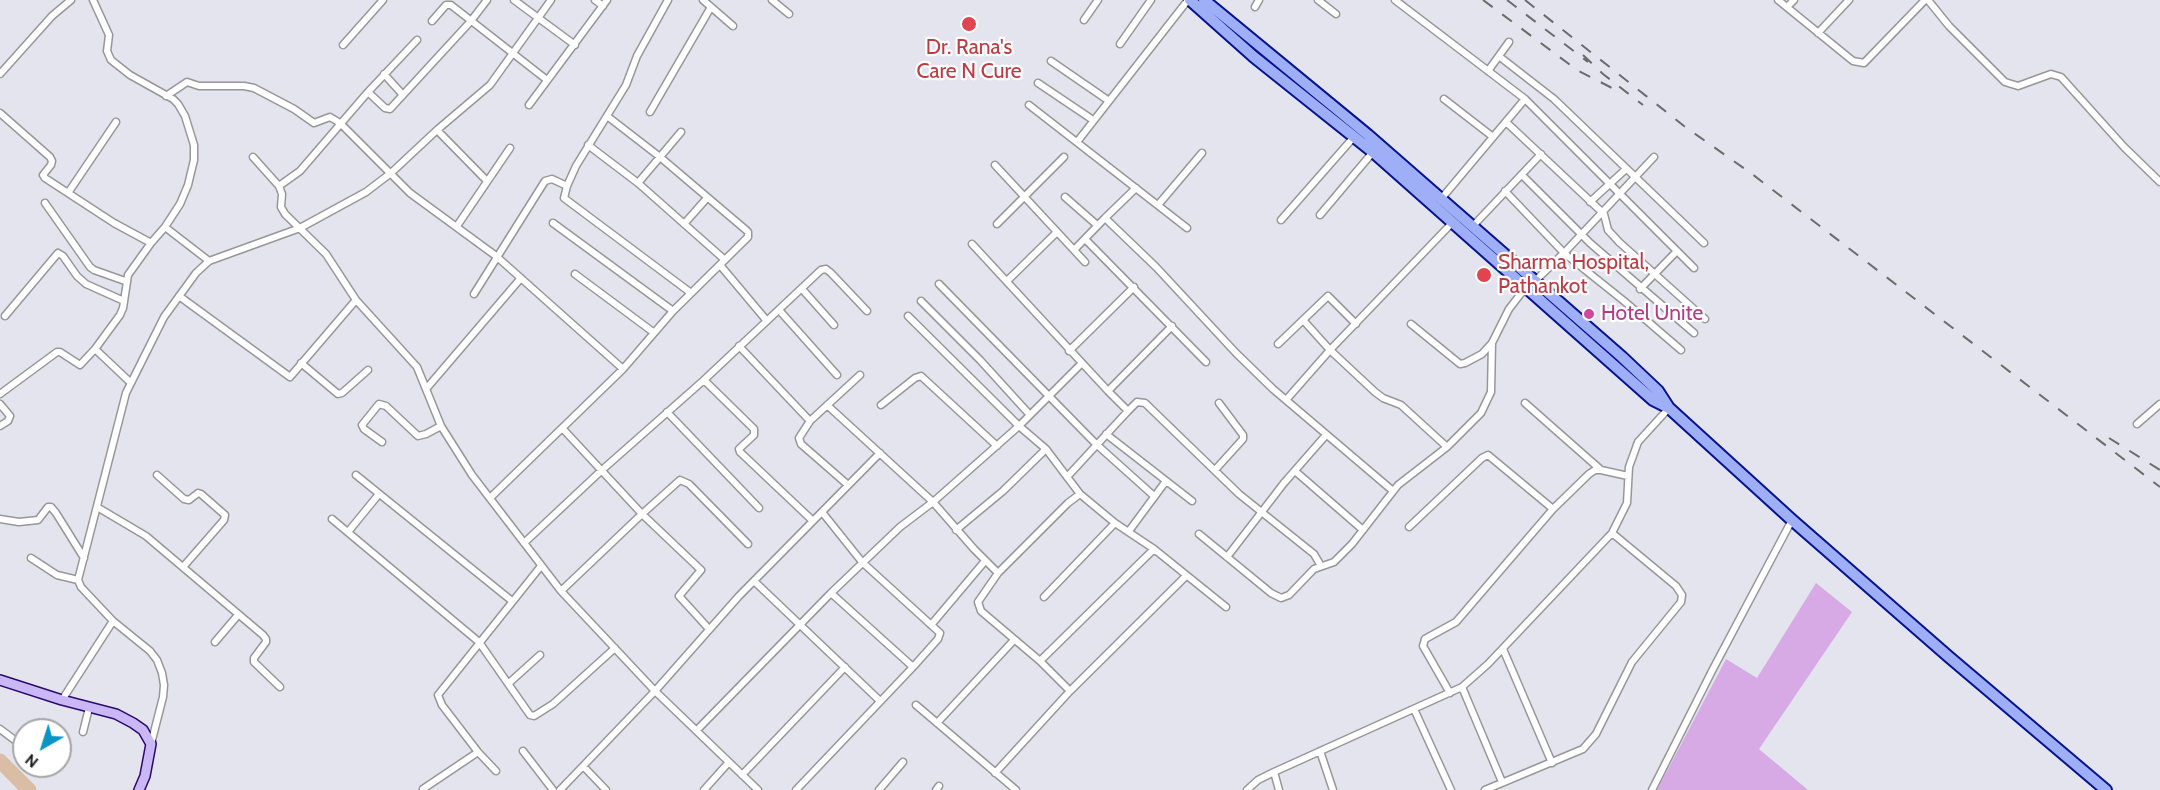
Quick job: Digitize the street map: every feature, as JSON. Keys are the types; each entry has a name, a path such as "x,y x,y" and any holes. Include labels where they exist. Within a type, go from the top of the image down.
{"main road":[{"path":"1189,0 1254,57 1373,152 1453,222 1531,284"},
{"path":"1204,0 1368,135 1472,227 1653,400 1669,408 1792,520 2106,790"}],"street":[{"path":"0,74 52,16 71,0"},
{"path":"0,394 57,352 80,365 95,349 120,315 124,301 125,281 131,269 165,227 180,204 188,185 194,160 194,145 178,104 130,75 111,60 107,51 108,35 93,0"},
{"path":"343,45 383,0"},
{"path":"368,92 389,110 471,21 487,0"},
{"path":"514,0 575,45"},
{"path":"139,790 145,776 163,697 162,673 157,660 150,651 113,621 81,587 78,580 126,393 165,317 196,273 209,261 300,228 366,192 391,173 485,90 513,55 551,0"},
{"path":"529,105 605,3 595,0"},
{"path":"668,0 637,56 626,85 588,145 564,195 566,200 691,293"},
{"path":"703,0 733,26"},
{"path":"772,0 789,14"},
{"path":"1084,20 1098,0"},
{"path":"1120,44 1151,0"},
{"path":"1077,142 1189,0"},
{"path":"1255,7 1259,0"},
{"path":"1318,0 1336,14"},
{"path":"1395,0 1525,99 1694,268"},
{"path":"1778,0 1853,61 1864,63 1926,0 2005,82 2018,87 2051,74 2061,77 2124,147 2160,182"},
{"path":"1787,7 1794,0"},
{"path":"1818,33 1849,0"},
{"path":"432,21 448,4 547,80"},
{"path":"650,112 711,7"},
{"path":"279,186 300,171 340,123 417,40"},
{"path":"1488,71 1509,42"},
{"path":"1500,57 1554,99 1704,243"},
{"path":"1051,60 1109,100"},
{"path":"384,74 403,95"},
{"path":"166,96 187,82 199,86 244,86 254,88 294,109 314,123 330,117 340,123 421,202 458,226 496,256 623,369"},
{"path":"1038,83 1093,120"},
{"path":"1444,99 1493,137"},
{"path":"1441,200 1525,99"},
{"path":"1029,105 1187,228"},
{"path":"0,113 50,157 51,165 43,175 114,223 151,243"},
{"path":"490,498 623,369 673,310 749,235 660,157 608,116"},
{"path":"68,193 116,122"},
{"path":"1506,122 1603,212 1612,235 1705,319"},
{"path":"437,130 487,181"},
{"path":"638,183 681,132"},
{"path":"1281,220 1353,138"},
{"path":"588,145 638,183 684,224 722,262 767,321"},
{"path":"458,226 510,148"},
{"path":"1320,215 1373,152"},
{"path":"1158,205 1202,153"},
{"path":"1472,227 1541,154"},
{"path":"253,157 272,175 279,186 283,211 327,254 356,300 417,367 441,426 472,475 541,566 561,591 655,691 758,790"},
{"path":"997,224 1064,157"},
{"path":"1411,324 1460,364 1482,354 1492,343 1509,309 1654,157"},
{"path":"995,165 1085,262"},
{"path":"1590,202 1626,169"},
{"path":"1522,175 1640,289 1694,333"},
{"path":"474,294 546,179 567,186"},
{"path":"1074,250 1136,188"},
{"path":"1505,191 1564,253 1681,350"},
{"path":"1065,197 1097,225"},
{"path":"684,224 707,198"},
{"path":"45,203 90,267 125,281"},
{"path":"1105,218 1156,267 1236,353 1286,400 1393,491"},
{"path":"1286,400 1330,350 1453,222"},
{"path":"553,223 673,310"},
{"path":"165,227 209,261"},
{"path":"1007,281 1057,232"},
{"path":"1085,238 1206,362"},
{"path":"972,244 1081,364 1128,411"},
{"path":"1640,289 1677,251"},
{"path":"5,316 58,253 86,284 124,301"},
{"path":"524,543 704,380 821,270 826,269 867,311"},
{"path":"575,273 653,332"},
{"path":"426,389 521,278"},
{"path":"939,284 1048,397 1096,444 1154,495"},
{"path":"1069,351 1134,287"},
{"path":"802,289 834,325"},
{"path":"179,296 290,377 356,300"},
{"path":"1278,345 1328,296 1356,324"},
{"path":"921,301 981,360 1030,415"},
{"path":"779,310 837,375"},
{"path":"908,316 1019,426 1046,448 1080,494 1226,607"},
{"path":"1303,320 1330,350 1375,393 1401,405 1447,447"},
{"path":"1108,391 1172,326"},
{"path":"1199,534 1271,593 1281,598 1289,595 1314,569 1334,562 1363,530 1393,491 1447,447 1480,413 1489,398 1492,386 1492,343"},
{"path":"739,346 810,421"},
{"path":"95,349 131,383"},
{"path":"301,363 338,394 368,370"},
{"path":"697,730 862,562 997,446 1081,364"},
{"path":"848,484 801,444 799,438 810,421 860,375"},
{"path":"881,405 915,378 921,376 997,446"},
{"path":"704,380 754,429 754,435 739,449 740,452 813,521"},
{"path":"1067,477 1128,411 1137,402 1142,401 1239,495 1314,554 1321,566"},
{"path":"1215,470 1243,439 1243,435 1219,403"},
{"path":"1525,403 1601,470"},
{"path":"0,404 10,416 8,421 0,426"},
{"path":"382,442 362,425 379,404 386,406 418,436 441,426"},
{"path":"2137,424 2160,404"},
{"path":"827,405 933,502 956,530 998,573"},
{"path":"1247,790 1258,780 1274,772 1462,687 1503,649 1612,533 1626,503 1631,458 1638,442 1669,408"},
{"path":"667,412 759,508"},
{"path":"563,429 642,514 700,570 679,596 710,629"},
{"path":"1107,434 1191,501"},
{"path":"1227,557 1294,471 1326,435"},
{"path":"956,530 1003,491 1046,448"},
{"path":"560,790 655,691 754,581 880,453"},
{"path":"1408,527 1488,455 1553,509"},
{"path":"1450,693 1425,650 1423,642 1456,621 1553,509 1589,474 1595,470 1601,470 1628,476"},
{"path":"1294,471 1363,530"},
{"path":"157,475 184,499 189,500 198,493 201,494 225,515 224,520 183,567"},
{"path":"356,475 512,601"},
{"path":"561,591 676,483 683,480 748,544"},
{"path":"1129,531 1166,481"},
{"path":"348,532 379,494"},
{"path":"1070,691 1040,661 981,611 978,602 998,573 1068,503 1080,494"},
{"path":"0,519 19,522 38,520 48,507 51,507 84,558"},
{"path":"97,507 139,531 266,639 254,658 254,662 280,687"},
{"path":"796,790 879,700 913,667 940,633 862,562 822,512"},
{"path":"332,519 479,642 527,712 534,716 552,704 615,648"},
{"path":"1653,790 1708,679 1792,520"},
{"path":"1044,597 1115,523"},
{"path":"1485,790 1575,754 1590,741 1632,662 1682,598 1676,586 1612,533"},
{"path":"1040,661 1154,549"},
{"path":"31,558 57,575 78,580"},
{"path":"931,625 985,561"},
{"path":"496,771 478,752 442,705 438,695 541,566"},
{"path":"995,773 1070,691 1186,576"},
{"path":"754,581 879,700"},
{"path":"831,593 913,667"},
{"path":"214,642 238,615"},
{"path":"63,700 113,621"},
{"path":"937,723 1014,640"},
{"path":"1503,649 1552,763"},
{"path":"509,683 540,655"},
{"path":"742,775 845,667"},
{"path":"0,681 116,714 143,730 151,744"},
{"path":"1462,687 1502,782"},
{"path":"916,705 1016,790"},
{"path":"83,732 89,708"},
{"path":"1414,709 1451,790"},
{"path":"423,789 478,752"},
{"path":"523,752 553,790"},
{"path":"1320,752 1333,790"},
{"path":"704,790 729,762"},
{"path":"879,790 903,762"},
{"path":"584,767 606,790"},
{"path":"1274,772 1279,790"}],"shaded area":[{"path":"1816,583 1852,612 1759,749 1808,790 1657,790 1726,659 1757,678"}],"waterway":[{"path":"0,761 29,790"}],"railway":[{"path":"1483,0 1577,70 1612,88"},
{"path":"1507,0 1588,62"},
{"path":"1525,0 1684,126 1752,174 2160,487"},
{"path":"1583,55 1643,105"},
{"path":"2109,438 2160,470"}],"place":[{"name":"Dr. Rana's Care N Cure","path":"969,24"},
{"name":"Sharma Hospital, Pathankot","path":"1484,275"},
{"name":"Hotel Unite","path":"1589,314"}]}
